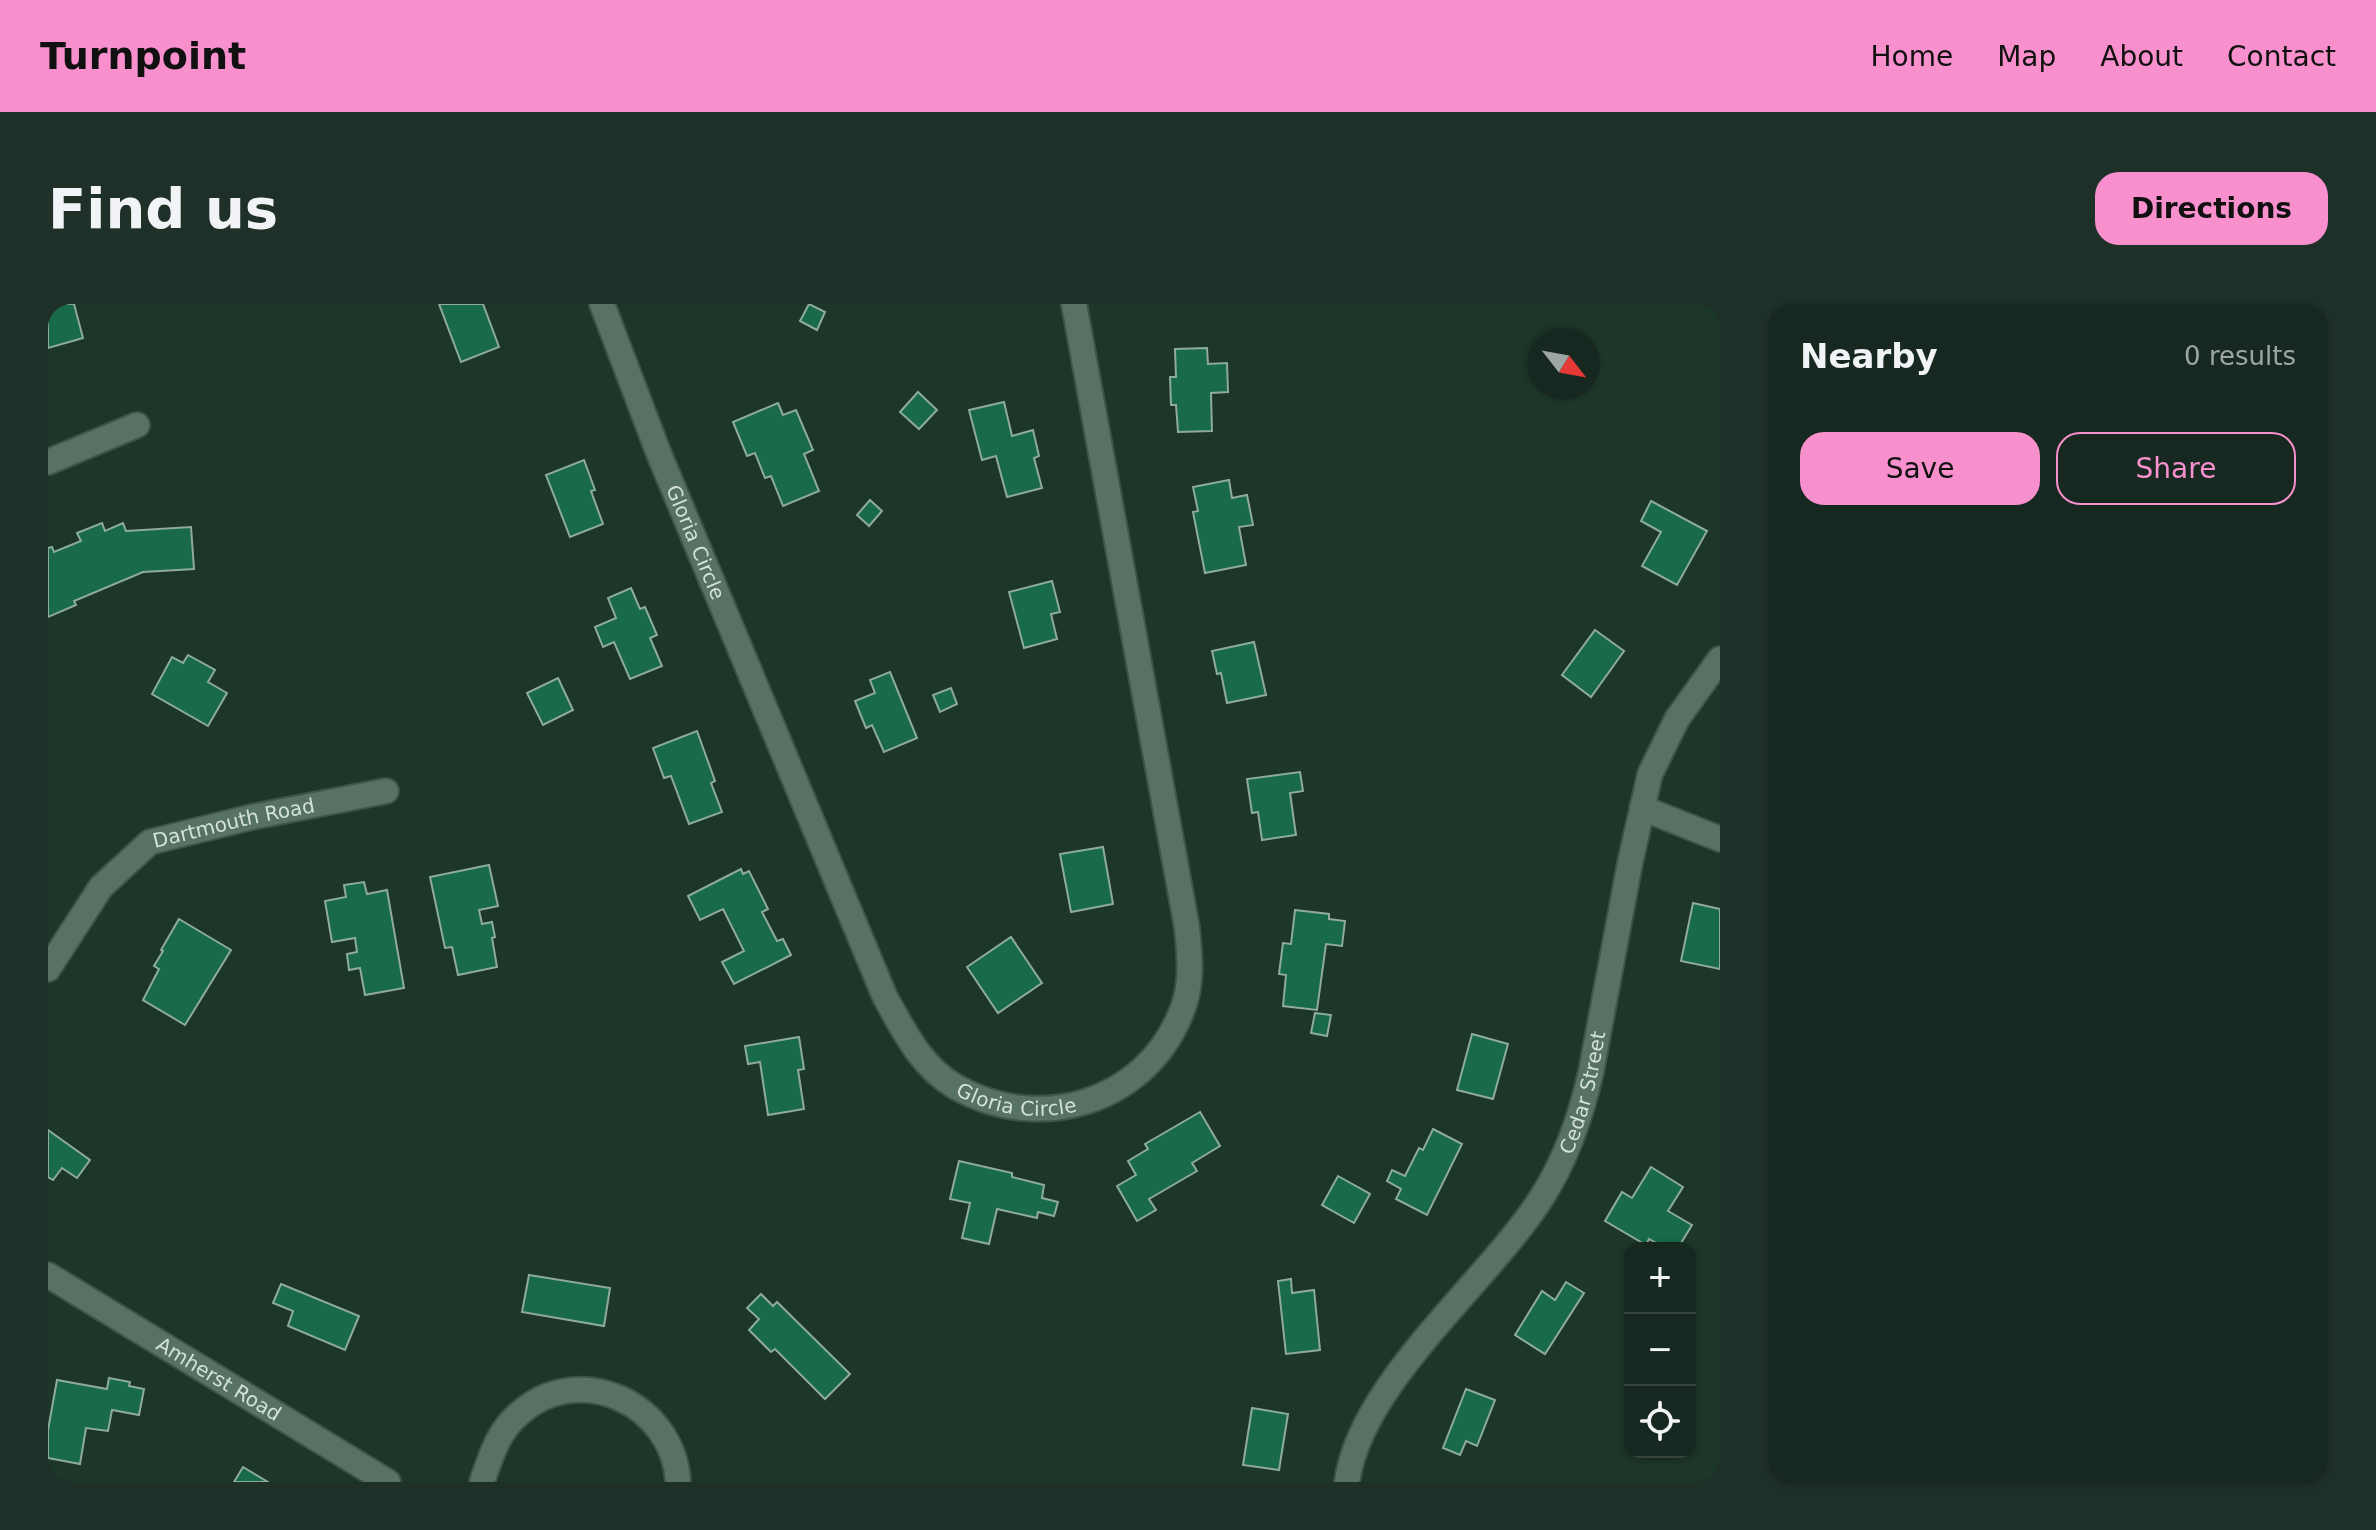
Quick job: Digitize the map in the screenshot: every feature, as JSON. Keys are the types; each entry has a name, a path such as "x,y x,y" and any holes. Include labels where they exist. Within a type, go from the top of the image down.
{"street":[{"name":"Gloria Circle","path":"602,304 665,469 885,997 912,1047 955,1086 1006,1106 1037,1109 1069,1107 1098,1099 1126,1083 1147,1065 1168,1040 1182,1011 1189,985 1187,928 1074,304"},
{"path":"48,462 137,425"},
{"name":"Cedar Street","path":"1347,1482 1352,1457 1379,1404 1400,1372 1523,1225 1548,1187 1573,1137 1591,1072 1650,774 1677,719 1720,659"},
{"name":"Dartmouth Road","path":"48,969 101,887 150,842 252,817 386,791"},
{"path":"1642,808 1720,839"},
{"name":"Amherst Road","path":"48,1275 388,1482"},
{"path":"482,1482 499,1438 519,1413 547,1396 579,1389 611,1394 640,1408 652,1419 670,1446 678,1482"}],"building":[{"path":"48,304 74,304 83,338 48,348"},
{"path":"439,304 483,304 499,347 461,362"},
{"path":"809,304 825,312 817,330 800,321"},
{"path":"1207,348 1208,364 1227,363 1228,392 1211,393 1212,431 1178,432 1176,405 1171,405 1170,377 1176,377 1175,349"},
{"path":"918,392 937,410 919,429 900,412"},
{"path":"1004,402 1012,436 1033,430 1039,456 1034,458 1042,488 1007,497 996,456 982,460 969,410"},
{"path":"778,403 783,415 796,410 813,450 804,454 819,491 783,506 771,476 765,478 755,453 747,456 733,422"},
{"path":"584,460 603,524 570,537 546,475"},
{"path":"1229,480 1232,498 1247,495 1253,525 1239,527 1246,565 1205,573 1193,512 1198,511 1193,487"},
{"path":"870,500 882,511 869,526 857,515"},
{"path":"1651,501 1707,531 1677,585 1642,566 1661,532 1641,521"},
{"path":"102,523 105,531 123,523 126,531 191,527 194,569 143,572 74,601 76,605 48,617 48,548 52,547 54,552 81,541 77,533"},
{"path":"1052,581 1060,612 1051,614 1057,639 1024,648 1009,592"},
{"path":"631,588 640,609 645,607 657,635 650,638 662,666 630,679 614,642 603,647 595,627 616,618 608,598"},
{"path":"1595,630 1624,651 1591,697 1562,675"},
{"path":"1254,642 1266,695 1227,703 1221,673 1217,674 1212,651"},
{"path":"188,655 215,670 208,682 227,693 208,726 152,694 172,657 183,663"},
{"path":"890,672 917,738 884,752 872,725 866,728 855,701 875,693 870,680"},
{"path":"558,678 573,710 543,725 527,693"},
{"path":"951,688 957,704 940,712 933,695"},
{"path":"697,731 715,781 711,783 722,812 689,824 671,776 664,778 653,748"},
{"path":"1300,772 1303,791 1290,793 1296,835 1262,840 1258,812 1252,813 1247,779"},
{"path":"1103,847 1113,904 1071,912 1060,854"},
{"path":"489,865 498,906 479,910 482,924 492,922 497,967 458,975 452,947 445,948 430,877"},
{"path":"741,869 743,874 749,871 768,909 762,912 777,941 783,939 791,955 734,984 722,962 744,951 723,909 700,920 688,896"},
{"path":"364,882 367,894 387,890 404,988 365,995 360,968 349,970 347,954 357,952 355,938 332,942 325,901 346,897 344,885"},
{"path":"1693,903 1720,909 1720,969 1681,961"},
{"path":"1295,910 1329,914 1329,919 1345,921 1342,946 1326,944 1317,1010 1283,1006 1286,975 1279,974 1283,943 1291,944"},
{"path":"179,919 231,950 185,1025 143,1000 159,969 154,966 161,950"},
{"path":"1011,937 1042,983 998,1013 967,967"},
{"path":"1315,1013 1331,1015 1327,1036 1311,1033"},
{"path":"1472,1034 1508,1044 1493,1099 1457,1090"},
{"path":"799,1037 804,1069 798,1070 804,1109 768,1115 760,1062 748,1064 745,1046"},
{"path":"1200,1112 1220,1146 1192,1163 1197,1171 1149,1199 1156,1210 1137,1221 1117,1186 1136,1175 1128,1161 1148,1149 1145,1144"},
{"path":"1433,1129 1462,1144 1427,1215 1396,1199 1401,1189 1387,1181 1392,1170 1405,1176"},
{"path":"48,1130 90,1160 77,1178 62,1168 53,1180 48,1177"},
{"path":"959,1161 1012,1173 1012,1177 1044,1185 1042,1198 1058,1202 1054,1216 1038,1212 1037,1218 997,1209 989,1244 962,1238 970,1203 950,1199"},
{"path":"1651,1167 1683,1187 1668,1211 1692,1225 1682,1242 1654,1242 1649,1239 1641,1242 1605,1221 1622,1192 1632,1198"},
{"path":"1338,1176 1370,1194 1354,1223 1322,1205"},
{"path":"529,1275 610,1288 604,1326 522,1312"},
{"path":"1291,1279 1292,1293 1314,1290 1320,1350 1286,1354 1278,1281"},
{"path":"1566,1282 1584,1293 1545,1354 1515,1335 1542,1291 1555,1300"},
{"path":"281,1284 359,1316 345,1350 288,1326 293,1311 273,1303"},
{"path":"761,1294 773,1306 777,1302 850,1374 825,1399 775,1349 771,1352 749,1330 759,1319 747,1308"},
{"path":"109,1378 130,1382 129,1386 144,1389 139,1415 112,1410 108,1431 86,1428 80,1464 48,1458 48,1430 57,1380 107,1389"},
{"path":"1466,1389 1495,1400 1477,1446 1466,1441 1460,1455 1443,1448"},
{"path":"1252,1408 1288,1414 1279,1470 1243,1465"},
{"path":"243,1467 268,1482 234,1482"}]}
